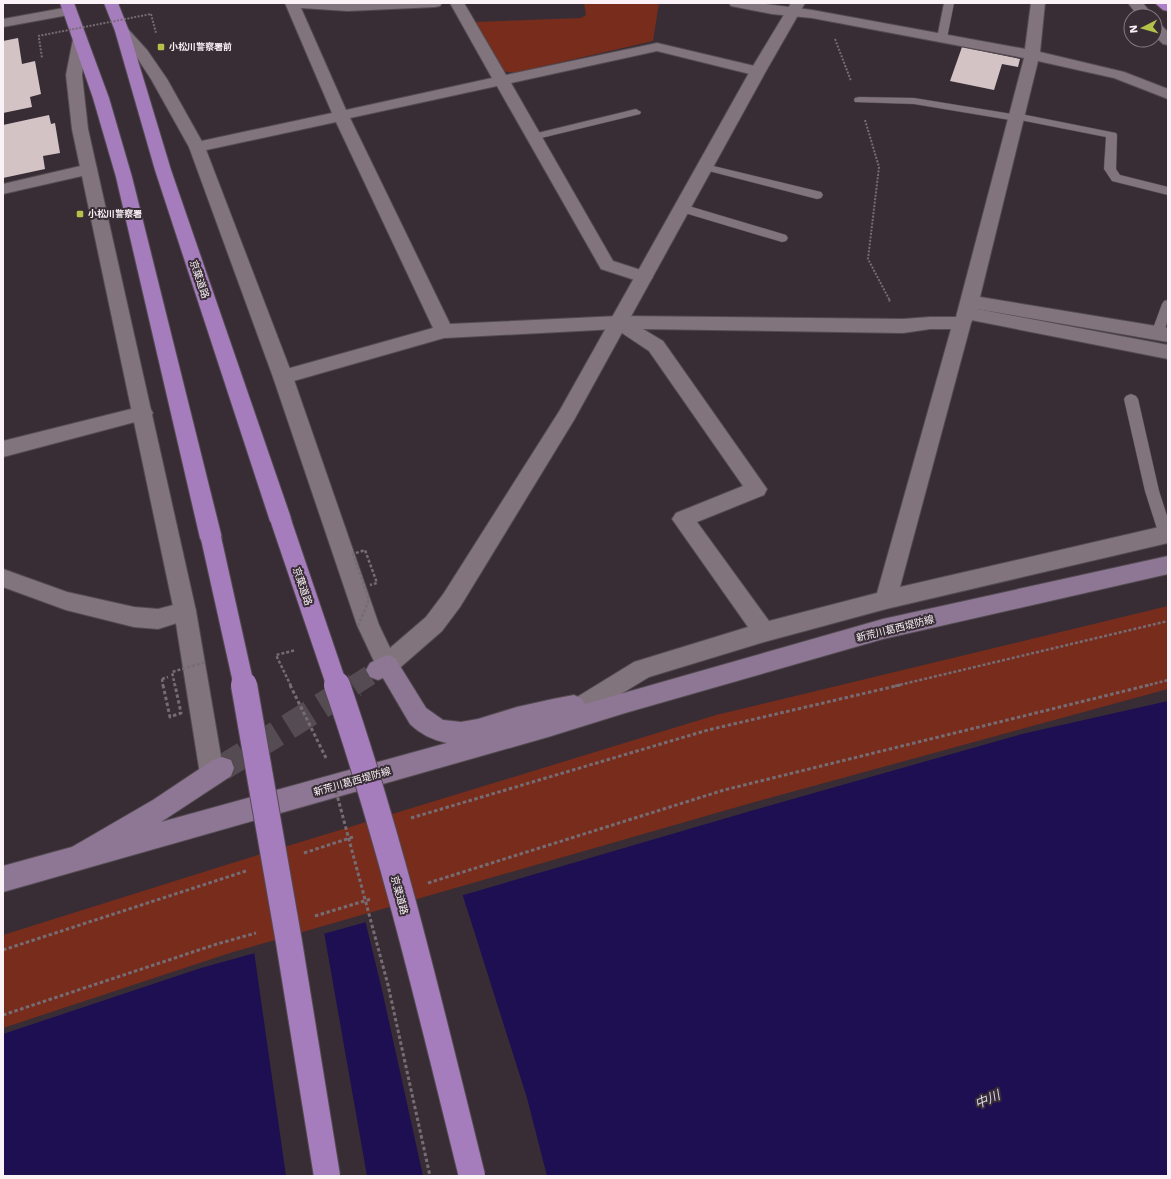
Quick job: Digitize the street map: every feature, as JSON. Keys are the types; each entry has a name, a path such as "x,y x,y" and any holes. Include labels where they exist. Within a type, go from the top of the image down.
{"highway":[{"name":"京葉道路","path":"111,3 122,32 136,86 161,162 281,521 362,757 422,977 472,1176"},
{"path":"1162,3 1168,7"},
{"path":"68,7 101,98 124,177 211,538 245,695 289,942 327,1176"}],"main road":[{"name":"新荒川葛西堤防線","path":"3,879 548,726 626,702 883,629 1168,565"},
{"name":"新荒川葛西堤防線","path":"383,667 418,716 425,723 434,729 453,733 473,731 540,712 584,704 626,702"},
{"name":"新荒川葛西堤防線","path":"77,858 162,808 217,771"}],"street":[{"path":"292,3 341,115 444,331"},
{"path":"295,3 348,7 435,3"},
{"path":"457,3 607,265 644,277"},
{"path":"736,3 772,10 795,8 826,16 1032,55 1119,75 1168,94"},
{"path":"886,600 966,312 1032,55 1038,3"},
{"path":"3,23 68,7"},
{"path":"122,32 147,60 197,147 283,377 383,667 434,624 452,600 567,415 795,8"},
{"path":"80,38 74,76 76,103 89,169 143,412 217,771"},
{"path":"197,147 657,47 758,72"},
{"path":"3,189 89,169"},
{"path":"283,377 444,331 619,322 903,326 930,324 966,312 1163,335"},
{"path":"966,312 1168,352"},
{"path":"619,322 656,346 757,489 683,519 764,632"},
{"path":"3,449 143,412"},
{"path":"584,704 642,669 764,632 886,600 1167,534"},
{"path":"3,578 66,601 134,617 158,619 185,611"}],"lane":[{"path":"942,38 949,3"},
{"path":"859,100 914,101 1016,117 1112,135 1110,169 1116,178 1168,191"},
{"path":"533,137 636,112"},
{"path":"705,167 817,195"},
{"path":"682,208 782,238"},
{"path":"1163,335 1168,304"},
{"path":"1131,399 1152,491 1167,534"}],"path":[{"path":"42,58 38,36 151,14 157,37"},
{"path":"826,16 859,100 879,166 868,259 903,326"},
{"path":"358,626 369,600 353,554 365,550 377,583 370,586"},
{"path":"405,820 708,730 1168,621"},
{"path":"302,649 276,655 326,759"},
{"path":"162,679 170,717 181,713 172,672 206,662"},
{"path":"427,883 724,790 1168,680"},
{"path":"332,773 388,985 430,1176"},
{"path":"300,854 360,835"},
{"path":"3,950 247,871"},
{"path":"307,918 374,898"},
{"path":"3,1015 262,931"}],"shaded area":[{"path":"584,3 659,3 653,41 514,73 502,71 475,22 581,18 586,15"},
{"path":"1168,606 1168,689 751,803 233,952 3,1028 3,935 229,864 716,715"}],"water":[{"name":"中川","path":"1168,701 1168,1176 3,1176 3,1034 201,968 474,892 754,810 1022,734"}],"pier":[{"path":"462,893 527,1098 547,1176 423,1176 365,920"},
{"path":"324,932 367,1176 286,1176 254,951"}],"building":[{"path":"18,38 22,64 35,61 41,94 30,97 32,107 3,113 3,41"},
{"path":"962,47 1020,59 1018,67 1002,64 994,90 950,81"},
{"path":"49,115 51,124 55,123 60,153 43,156 45,169 3,178 3,125"}],"tunnel":[{"path":"353,686 378,670"},
{"path":"222,768 355,685"}],"place":[{"name":"小松川警察署前","path":"161,47"},
{"name":"小松川警察署","path":"80,214"}]}
